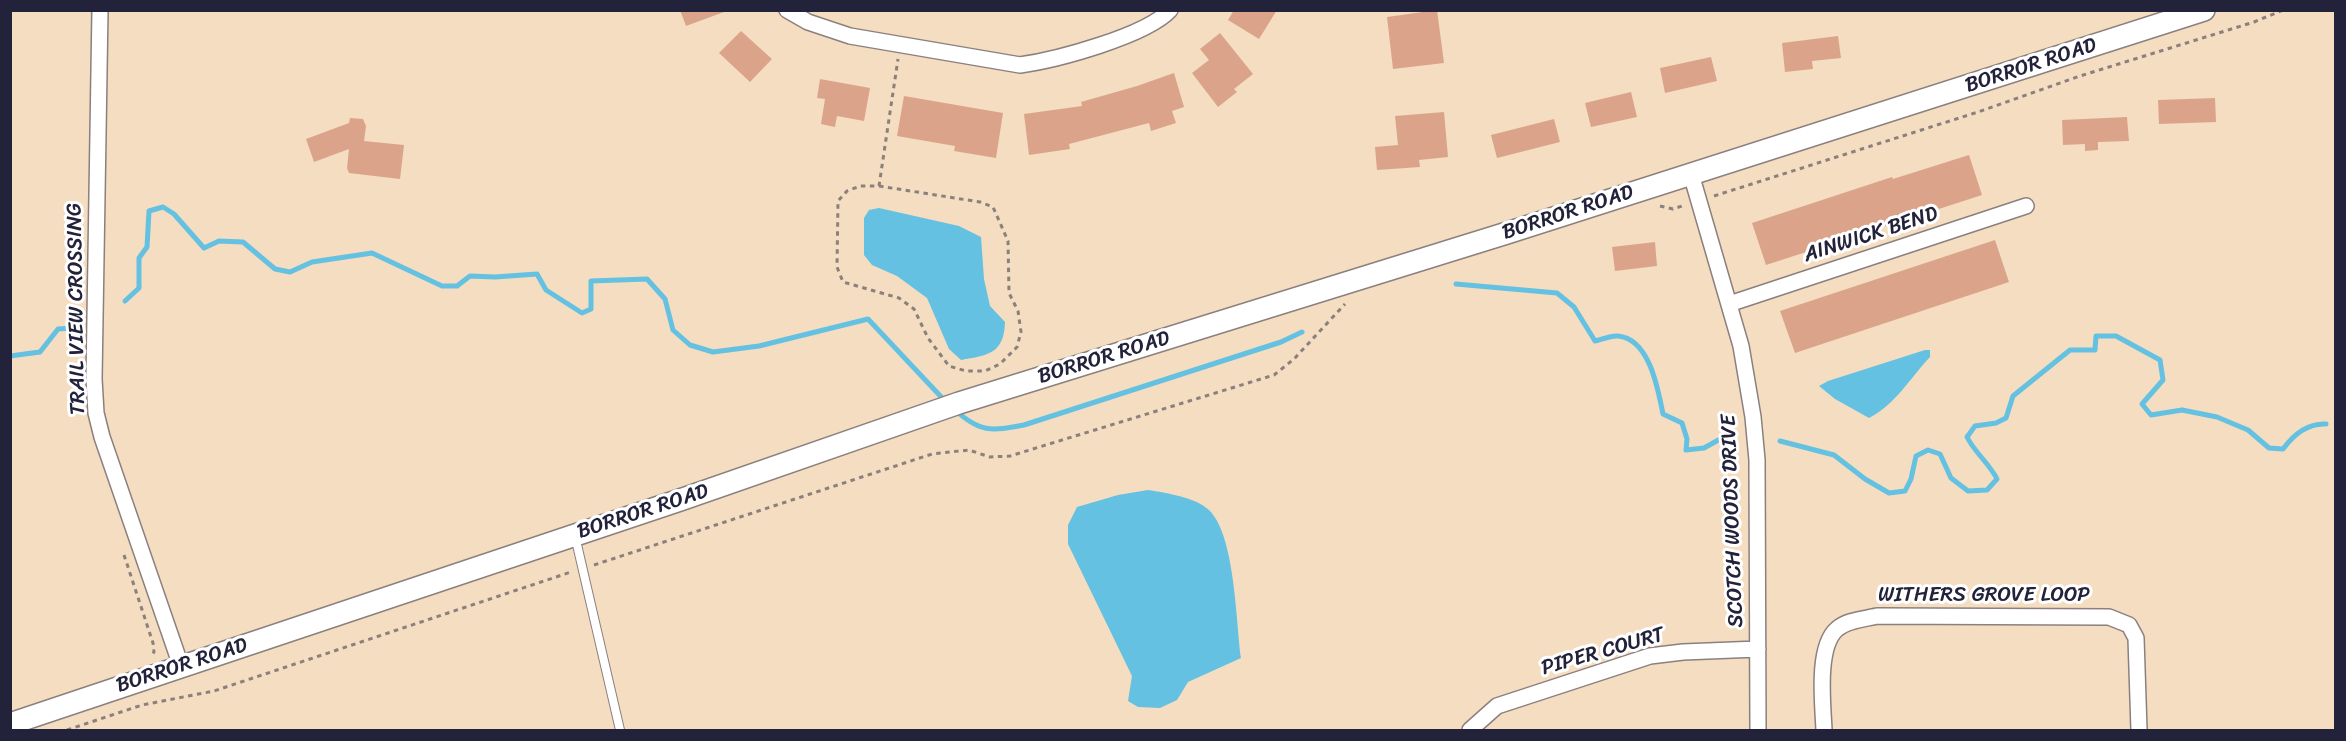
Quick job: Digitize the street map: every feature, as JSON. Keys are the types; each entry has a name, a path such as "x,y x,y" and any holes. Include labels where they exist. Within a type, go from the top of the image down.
{"street":[{"name":"TRAIL VIEW CROSSING","path":"100,10 94,379 96,413 102,437 181,666"},
{"path":"787,10 830,30 900,45 1020,64 1040,62 1138,33 1170,10"},
{"name":"BORROR ROAD","path":"10,724 575,535 951,406 1507,233 2204,10"},
{"name":"SCOTCH WOODS DRIVE","path":"1691,174 1729,304 1747,376 1756,449 1758,730"},
{"name":"AINWICK BEND","path":"1729,304 2026,206"},
{"name":"WITHERS GROVE LOOP","path":"1824,730 1823,673 1827,644 1837,629 1852,622 1878,616 2109,617 2128,625 2136,638 2139,730"},
{"name":"PIPER COURT","path":"1470,730 1497,706 1650,656 1683,652 1758,649"}],"lane":[{"path":"575,535 620,730"}],"path":[{"path":"1655,204 1673,209 1699,201 1978,112 2080,76 2254,22 2283,10"},
{"path":"879,186 900,45"},
{"path":"860,186 879,186 980,202 993,207 1008,241 1009,293 1018,311 1021,332 1017,347 1000,364 985,371 966,371 949,366 928,338 914,309 899,298 843,282 837,267 838,201 847,191 860,186"},
{"path":"67,730 142,705 214,691 932,454 969,450 990,457 1010,456 1274,375 1294,359 1346,303"}],"water":[{"path":"879,208 959,226 981,237 984,279 990,306 1005,322 1002,341 998,347 987,354 961,360 949,349 927,298 897,276 872,265 864,255 864,218 869,210"},
{"path":"1930,350 1930,357 1887,406 1869,418 1835,399 1819,386 1828,381"},
{"path":"1148,490 1180,496 1196,502 1209,510 1218,522 1224,538 1233,580 1241,658 1188,682 1177,700 1160,708 1138,707 1128,701 1132,676 1068,544 1068,525 1077,507 1118,495"}],"building":[{"path":"680,10 723,10 724,12 686,26"},
{"path":"1234,10 1277,10 1259,39 1228,20"},
{"path":"1437,10 1444,63 1393,69 1387,17"},
{"path":"741,31 772,59 750,82 719,53"},
{"path":"1220,33 1253,74 1234,89 1237,92 1218,107 1192,73 1209,60 1200,49"},
{"path":"1838,36 1841,58 1812,61 1813,69 1785,72 1782,43"},
{"path":"1711,57 1717,81 1665,93 1660,68"},
{"path":"1174,73 1184,107 1172,111 1176,123 1151,131 1149,123 1069,144 1070,149 1029,155 1024,114 1082,106 1081,102"},
{"path":"820,79 870,88 864,121 837,116 835,127 821,124 825,99 817,98"},
{"path":"1631,92 1637,117 1591,127 1585,103"},
{"path":"904,96 1003,113 996,158 954,151 955,146 897,136"},
{"path":"2215,98 2216,122 2159,124 2158,100"},
{"path":"1444,112 1448,157 1419,160 1420,167 1377,170 1375,147 1398,145 1395,116"},
{"path":"2127,117 2129,141 2098,142 2098,150 2085,151 2085,144 2063,145 2062,120"},
{"path":"350,118 363,119 366,126 364,141 404,145 400,179 349,173 347,168 349,149 314,162 306,139 349,123"},
{"path":"1554,119 1560,142 1497,158 1491,135"},
{"path":"1969,155 1982,195 1766,265 1752,223 1892,177 1893,179"},
{"path":"1995,240 2009,282 1795,353 1780,311"},
{"path":"1655,242 1657,266 1615,271 1612,247"}],"waterway":[{"path":"125,301 139,288 139,258 147,247 149,211 163,207 174,214 204,248 219,241 243,242 275,269 290,272 312,262 372,253 442,286 457,286 470,276 537,274 546,290 582,313 591,309 591,281 647,279 665,299 673,330 690,345 713,352 759,346 868,319 945,401"},
{"path":"1456,284 1557,293 1574,307 1595,341 1618,336 1629,339 1638,346 1651,367 1663,414 1682,423 1687,439 1686,450 1704,448 1722,438"},
{"path":"10,356 40,352 58,329 72,328"},
{"path":"954,409 971,422 986,428 1024,425 1281,342 1302,332"},
{"path":"1780,441 1834,455 1865,479 1889,493 1905,491 1911,479 1916,456 1928,450 1940,454 1951,478 1968,491 1987,490 1997,479 1967,437 1975,426 1996,423 2006,418 2013,396 2070,350 2095,350 2096,336 2116,336 2160,360 2163,380 2142,404 2151,415 2182,410 2217,417 2248,430 2269,448 2283,449 2302,430 2313,425 2326,424"}]}
